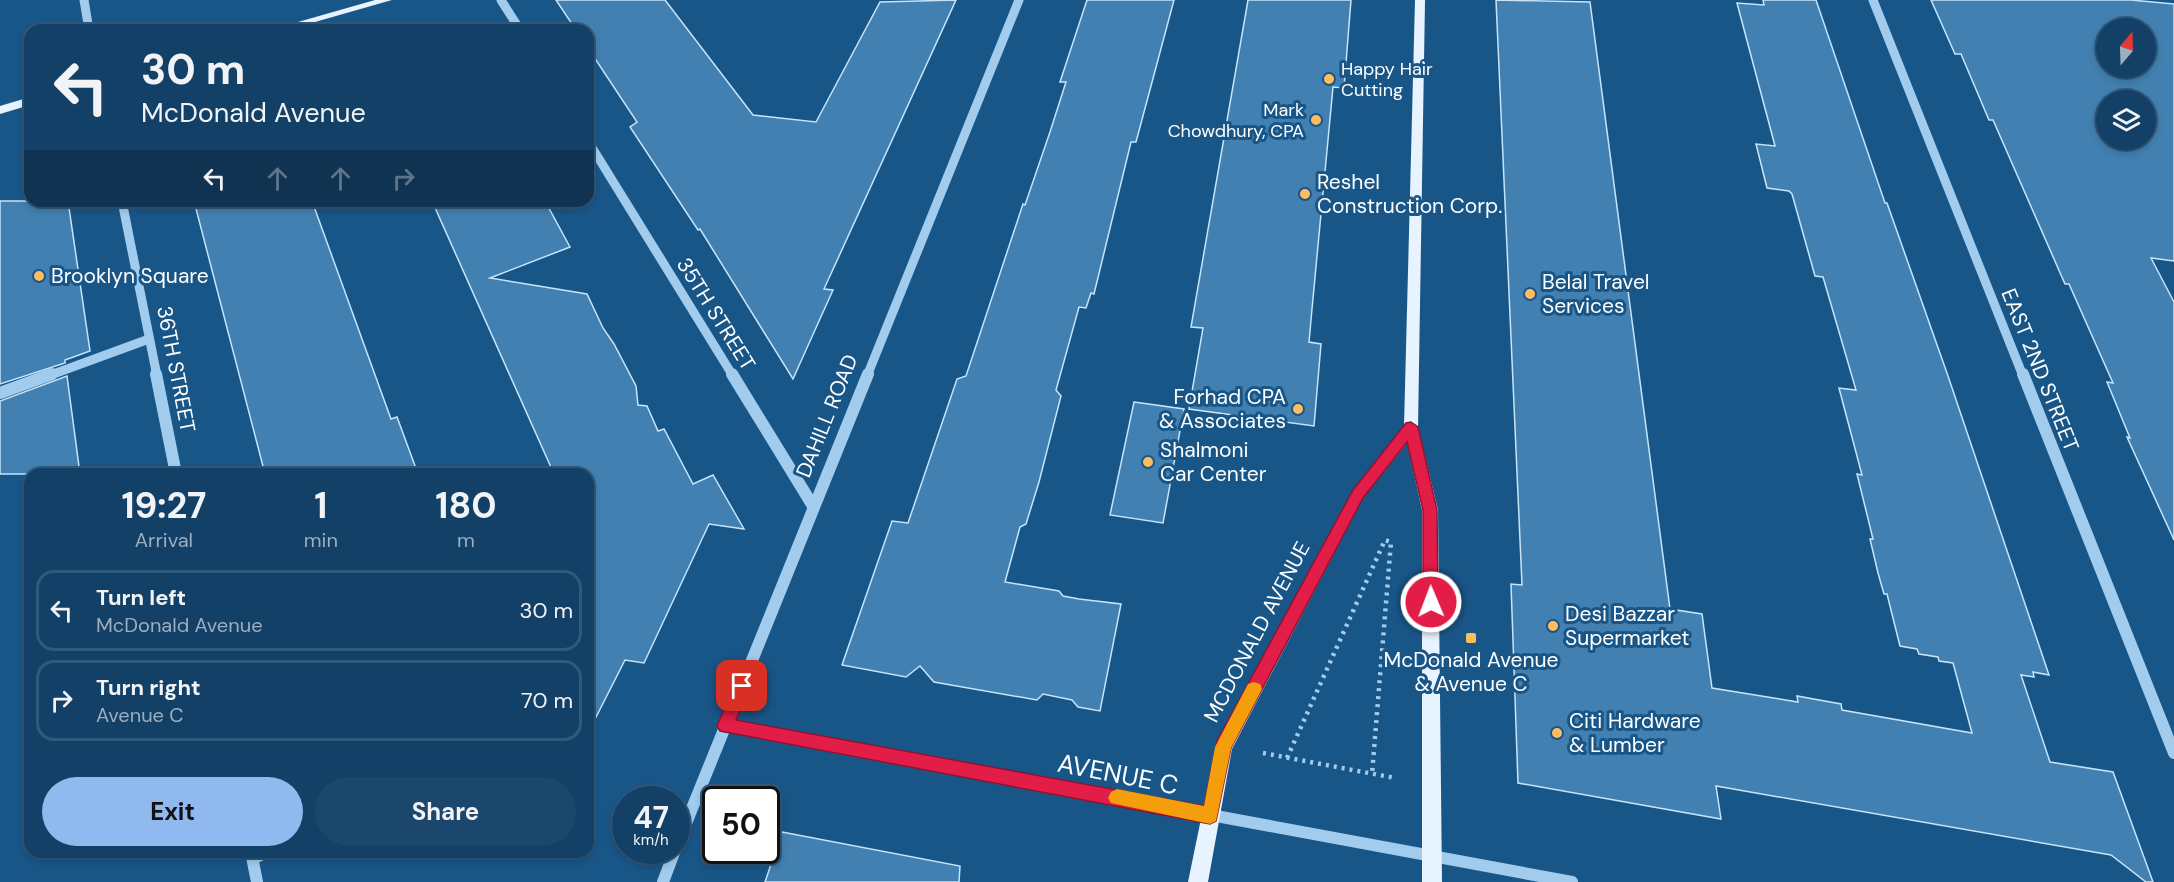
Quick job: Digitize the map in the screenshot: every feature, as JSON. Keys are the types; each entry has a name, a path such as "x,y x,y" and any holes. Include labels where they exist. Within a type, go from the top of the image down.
{"main road":[{"path":"297,24 387,0"},
{"path":"1420,0 1411,427 1430,510 1432,882"},
{"path":"0,110 24,103"},
{"name":"MCDONALD AVENUE","path":"1198,882 1223,747 1358,494 1411,427"}],"street":[{"path":"84,0 88,24"},
{"path":"501,0 516,24"},
{"name":"DAHILL ROAD","path":"690,814 1019,0"},
{"name":"EAST 2ND STREET","path":"1873,0 2174,753"},
{"name":"35TH STREET","path":"594,151 813,506"},
{"name":"36TH STREET","path":"123,207 175,468"},
{"path":"0,393 149,339"},
{"name":"AVENUE C","path":"725,726 1572,882"},
{"path":"252,858 257,882"},
{"name":"DAHILL ROAD","path":"663,882 670,864"}],"path":[{"path":"1287,758 1385,540 1392,542 1372,774"},
{"path":"1263,753 1395,778"}],"building":[{"path":"556,0 665,0 753,115 816,122 880,2 956,0 824,289 833,290 793,379 700,229 698,230 630,127 637,122 594,57 594,24 572,24"},
{"path":"1087,0 1174,0 1136,142 1131,142 1094,294 1091,293 1086,308 1079,307 1056,390 1061,396 1039,482 1026,524 1020,527 1005,582 1059,591 1063,596 1121,604 1100,711 1078,707 1072,700 1043,694 1037,700 934,682 920,666 906,677 842,665 892,521 908,523 957,379 966,376 1023,204 1025,205 1050,132 1066,82 1060,82"},
{"path":"1248,0 1351,0 1344,88 1333,87 1309,342 1321,344 1314,426 1189,409 1203,328 1191,327"},
{"path":"1496,0 1590,2 1670,609 1702,614 1712,688 1798,702 1797,696 1841,704 1842,710 1972,733 1953,663 1939,661 1938,657 1919,654 1917,649 1900,646 1887,594 1884,594 1878,573 1870,539 1873,539 1857,474 1862,475 1839,388 1856,390 1823,277 1815,276 1792,194 1789,191 1767,188 1756,144 1775,146 1737,3 1764,5 1763,0 1816,0 1885,203 1887,203 1948,376 2049,675 2033,672 2034,677 2021,675 2050,762 2113,772 2153,882 2146,882 2111,855 1716,786 1721,819 1518,783 1511,584 1522,585"},
{"path":"1931,0 2131,0 2174,4 2174,261 2151,258 2174,302 2174,540 2127,437 2130,438 2107,382 2113,383 2069,284 2065,284 1993,120 1989,120 1961,54 1955,54"},
{"name":"Brooklyn Square","path":"0,201 24,201 24,207 69,207 90,351 65,360 65,363 0,384"},
{"path":"196,207 314,207 391,419 397,417 416,468 263,468"},
{"path":"435,207 548,207 570,247 490,278 587,294 603,328 636,386 638,405 647,406 658,431 664,429 693,484 713,475 744,529 709,524 644,663 625,660 594,721 594,468 551,468"},
{"path":"67,376 79,468 24,468 24,474 0,474 0,401"},
{"name":"Shalmoni Car Center","path":"1134,402 1184,409 1163,523 1110,515"},
{"path":"782,832 960,866 959,882 765,882 771,864 780,864"}],"slow traffic":[{"path":"1117,798 1210,815 1223,747 1254,689"}],"place":[{"name":"Happy Hair Cutting","path":"1329,79"},
{"name":"Mark Chowdhury, CPA","path":"1316,120"},
{"name":"Reshel Construction Corp.","path":"1305,194"},
{"name":"Brooklyn Square","path":"39,276"},
{"name":"Belal Travel Services","path":"1530,294"},
{"name":"Forhad CPA & Associates","path":"1298,409"},
{"name":"Shalmoni Car Center","path":"1148,462"},
{"name":"Desi Bazzar Supermarket","path":"1553,626"},
{"name":"McDonald Avenue & Avenue C","path":"1471,638"},
{"name":"Citi Hardware & Lumber","path":"1557,733"}],"route":[{"path":"742,686 725,726 1210,815 1223,747 1358,494 1411,427 1430,510 1431,602"}]}
